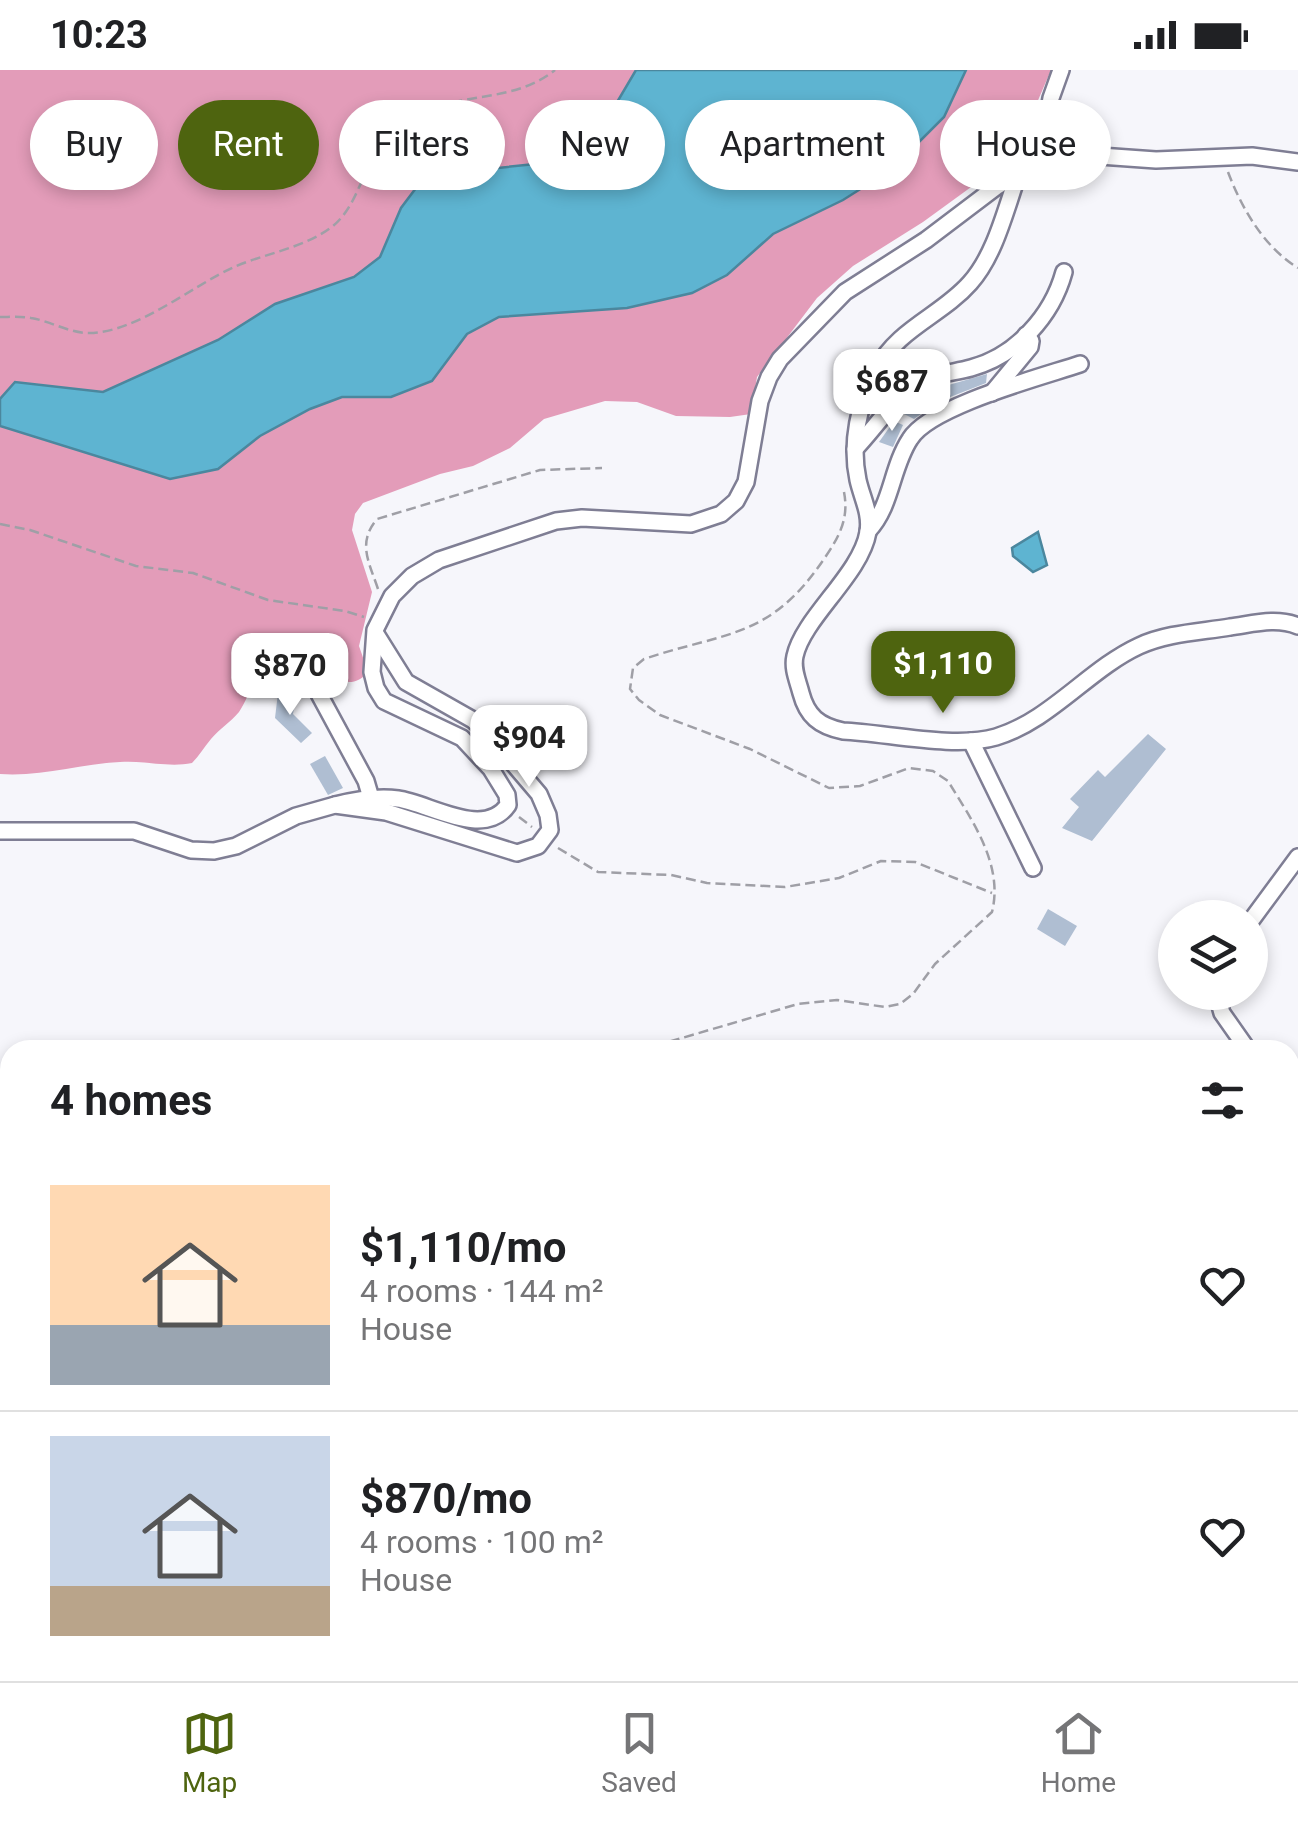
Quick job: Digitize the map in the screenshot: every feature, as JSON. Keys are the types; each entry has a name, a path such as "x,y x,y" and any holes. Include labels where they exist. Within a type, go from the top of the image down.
{"street":[{"path":"1051,100 1061,70"},
{"path":"1111,158 1224,156 1298,162"},
{"path":"0,830 134,831 191,850 214,851 236,846 296,816 371,798 400,799 471,820 488,818 507,808 507,795 462,738 384,701 380,695 372,672 374,630 392,596 412,576 439,560 556,521 582,518 692,524 720,514 736,501 746,482 764,389 780,359 846,292 995,190"},
{"path":"868,531 868,511 857,474 855,449 865,398 882,359 907,330 956,296 980,271 1013,190"},
{"path":"855,449 895,402 915,386 948,371 984,364 1026,335 1052,303 1064,272"},
{"path":"992,394 1030,347 1031,340 1026,335"},
{"path":"1080,364 992,394 932,419 914,433 883,509 856,560 796,651 795,671 806,711 825,725 843,730 971,741 1016,729 1129,651 1150,641 1266,622 1298,626"},
{"path":"335,805 386,812 458,832 510,852 532,849 550,830 548,815 532,785 473,720 406,682 374,630"},
{"path":"319,694 366,781 371,798"},
{"path":"971,741 1033,868"},
{"path":"1266,900 1298,857"},
{"path":"1221,1010 1241,1040"}],"path":[{"path":"0,316 31,318 90,333 133,322 234,267 314,238 334,225 345,213 377,148 393,130 435,104 513,92 555,70"},
{"path":"1224,156 1234,187 1251,219 1275,250 1298,268"},
{"path":"392,596 378,589 366,549 366,532 377,519 540,470 602,468"},
{"path":"676,1040 798,1004 838,1000 885,1007 900,1004 913,994 935,964 988,918 994,893 979,832 941,776 909,768 860,786 829,788 750,748 660,714 630,689 633,668 644,659 736,634 768,619 788,603 841,531 846,513 843,484"},
{"path":"0,524 30,530 136,566 192,573 268,600 345,611 365,618 374,630"},
{"path":"507,808 598,872 671,875 707,884 785,887 839,878 881,861 915,862 994,893"}],"shaded area":[{"path":"0,70 1051,70 1038,100 940,100 940,190 967,190 853,266 817,298 757,377 751,414 676,416 637,402 605,401 544,419 510,448 473,466 363,503 355,514 352,530 372,592 359,646 368,672 358,680 339,680 309,661 287,656 261,670 239,712 192,763 120,762 0,774"}],"water":[{"path":"636,70 966,70 952,100 940,100 940,121 920,141 920,100 685,100 685,190 859,190 773,234 727,275 692,293 627,308 499,317 467,334 432,381 391,397 342,397 310,409 260,436 218,469 170,479 0,426 0,399 15,382 103,392 218,340 275,304 354,277 380,257 401,208 414,190 505,190 505,167 525,165 525,190 665,190 665,100 618,100"},
{"path":"1038,532 1047,565 1033,572 1013,556 1012,548"}],"building":[{"path":"987,374 986,383 940,401 933,389"},
{"path":"931,390 921,414 914,419 902,413"},
{"path":"894,421 903,425 893,447 879,442"},
{"path":"278,693 296,698 293,714 312,733 301,743 275,718"},
{"path":"1148,734 1166,749 1092,841 1062,828 1079,807 1070,799 1098,770 1105,777"},
{"path":"325,756 343,788 328,795 310,764"},
{"path":"1048,909 1077,926 1065,946 1037,929"}]}
